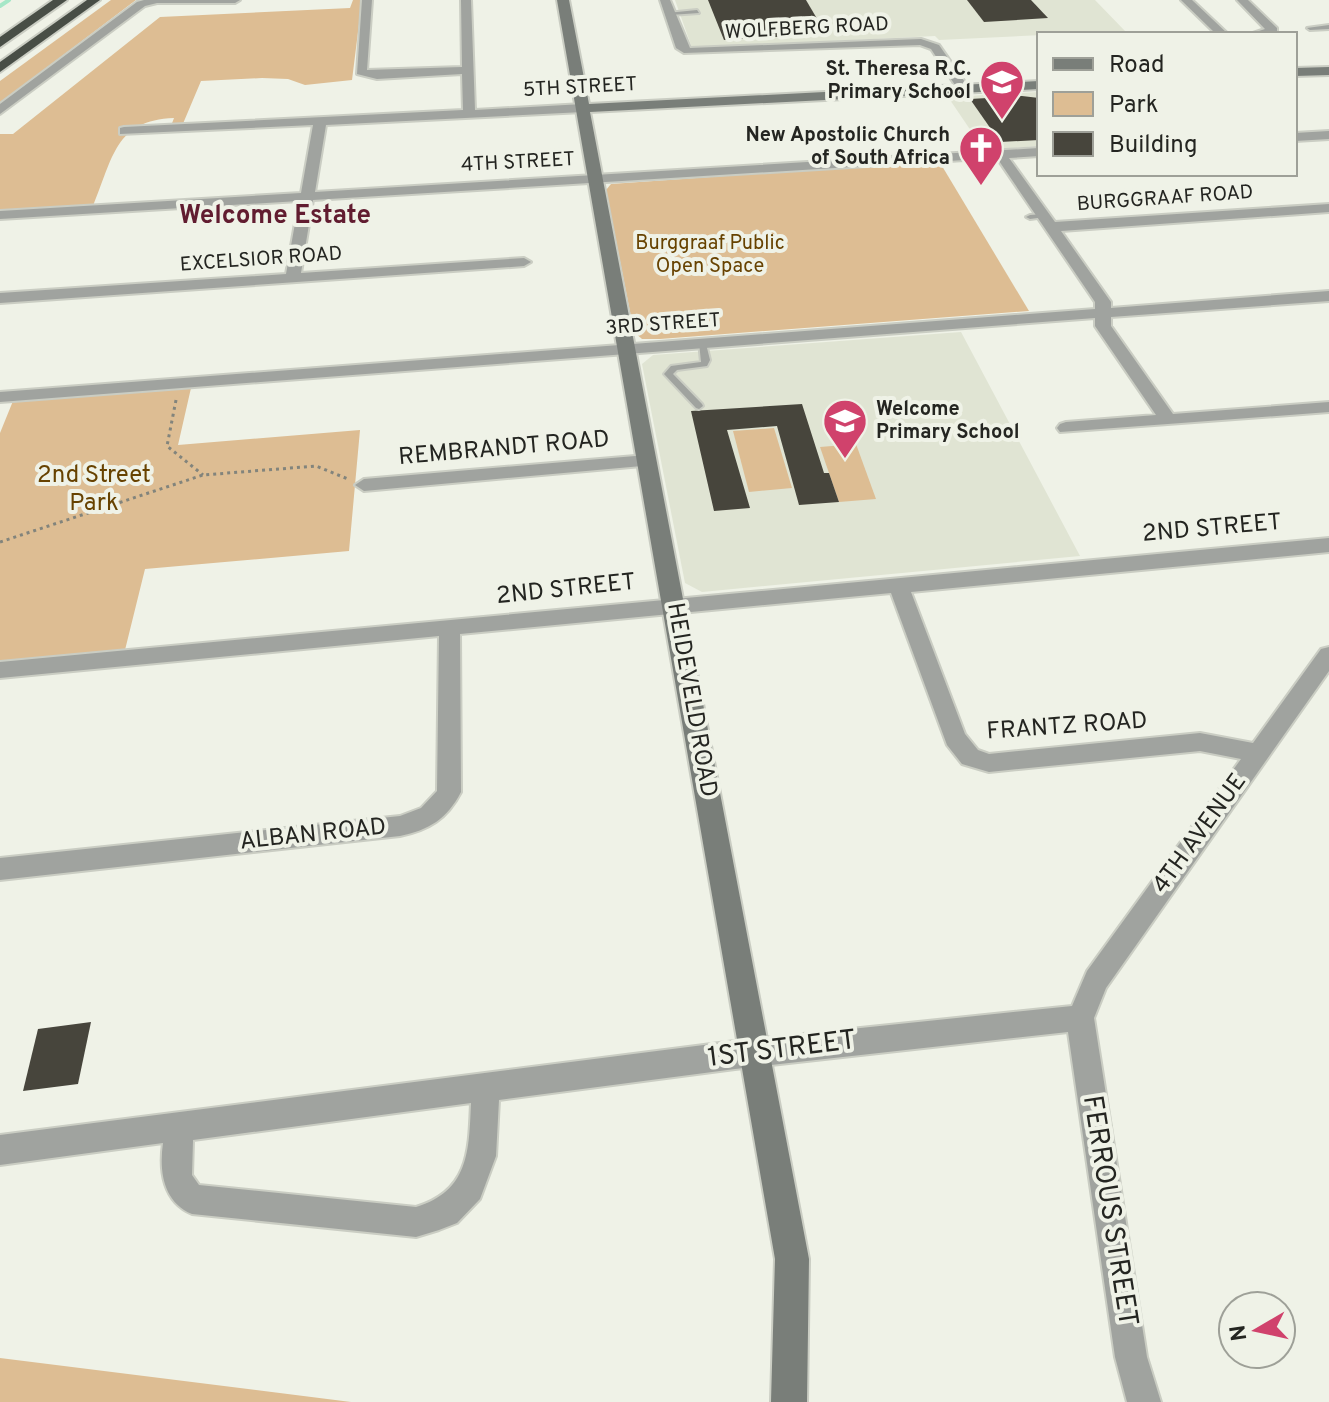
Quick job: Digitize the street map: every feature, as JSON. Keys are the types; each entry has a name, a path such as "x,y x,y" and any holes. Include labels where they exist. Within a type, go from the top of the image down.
{"highway":[{"path":"0,43 61,0"},
{"path":"0,68 94,0"}],"street":[{"path":"0,110 134,8 150,1 235,0"},
{"path":"367,0 361,72 377,75 468,70"},
{"path":"466,0 469,114"},
{"name":"HEIDEVELD ROAD","path":"563,0 792,1259 789,1402"},
{"name":"WOLFBERG ROAD","path":"665,0 682,48 692,52 926,43 935,47 963,88"},
{"path":"1186,0 1220,32"},
{"path":"1242,0 1273,30 1264,32"},
{"path":"1297,72 1329,71"},
{"name":"5TH STREET","path":"124,131 1037,85"},
{"path":"293,278 320,121"},
{"path":"1297,137 1329,135"},
{"name":"4TH STREET","path":"0,215 1037,152"},
{"path":"1001,155 1041,220 1103,302 1103,326 1168,420"},
{"name":"BURGGRAAF ROAD","path":"1041,220 1329,208"},
{"name":"EXCELSIOR ROAD","path":"0,298 524,262"},
{"name":"3RD STREET","path":"0,397 1329,296"},
{"path":"1066,428 1329,407"},
{"name":"REMBRANDT ROAD","path":"364,485 647,461"},
{"name":"2ND STREET","path":"0,670 1329,545"},
{"name":"FRANTZ ROAD","path":"898,585 955,739 970,757 998,762 1200,742 1258,753"},
{"name":"ALBAN ROAD","path":"0,869 400,826 428,818 437,812 449,792 450,628"},
{"name":"4TH AVENUE","path":"1080,1018 1096,980 1329,655"},
{"name":"1ST STREET","path":"0,1150 755,1053 1080,1018"},
{"name":"FERROUS STREET","path":"1080,1018 1131,1357 1144,1402"},
{"path":"180,1126 175,1170 178,1184 192,1199 416,1222 447,1212 471,1187 481,1155 485,1087"}],"lane":[{"path":"670,13 697,12"},
{"path":"1310,28 1329,27"},
{"path":"699,406 668,374 674,368 704,364 702,344"}],"path":[{"path":"180,383 167,446 203,475"},
{"path":"0,542 203,475 316,466 364,485"}],"shaded area":[{"path":"675,0 1095,0 1125,31 1037,32 1037,35 939,40 935,36 692,48"},
{"name":"St. Theresa R.C. Primary School","path":"1037,92 1037,146 984,150 948,97"},
{"name":"Welcome Primary School","path":"961,332 1080,556 702,592 685,583 642,364 653,355"}],"green space":[{"path":"111,0 136,0 0,103 0,81"},
{"path":"353,0 362,0 352,80 305,85 288,79 262,78 201,81 182,126 171,126 174,118 154,120 128,134 112,158 93,206 0,212 0,134 13,134 160,17 350,8"},
{"name":"Burggraaf Public Open Space","path":"939,161 1029,311 660,339 642,339 634,332 606,190 611,184"},
{"name":"2nd Street Park","path":"191,388 178,445 360,430 349,551 145,569 125,650 0,662 0,433 13,401"},
{"path":"774,428 792,488 749,492 733,431"},
{"path":"856,444 876,499 839,502 820,447"},
{"path":"0,1358 351,1402 0,1402"}],"building":[{"path":"708,0 806,0 826,34 724,40"},
{"path":"967,0 1031,0 1048,18 984,22"},
{"path":"1037,98 1037,140 1000,142 970,99"},
{"path":"802,404 824,473 829,473 839,502 799,505 777,426 727,430 750,508 714,511 691,411"},
{"path":"91,1022 78,1084 23,1091 38,1029"}],"waterway":[{"path":"0,6 9,0"}],"place":[{"name":"St. Theresa R.C. Primary School","path":"1002,121"},
{"name":"New Apostolic Church of South Africa","path":"981,187"},
{"name":"Welcome Primary School","path":"845,460"}],"district":[{"name":"Welcome Estate","path":"275,216"}]}
